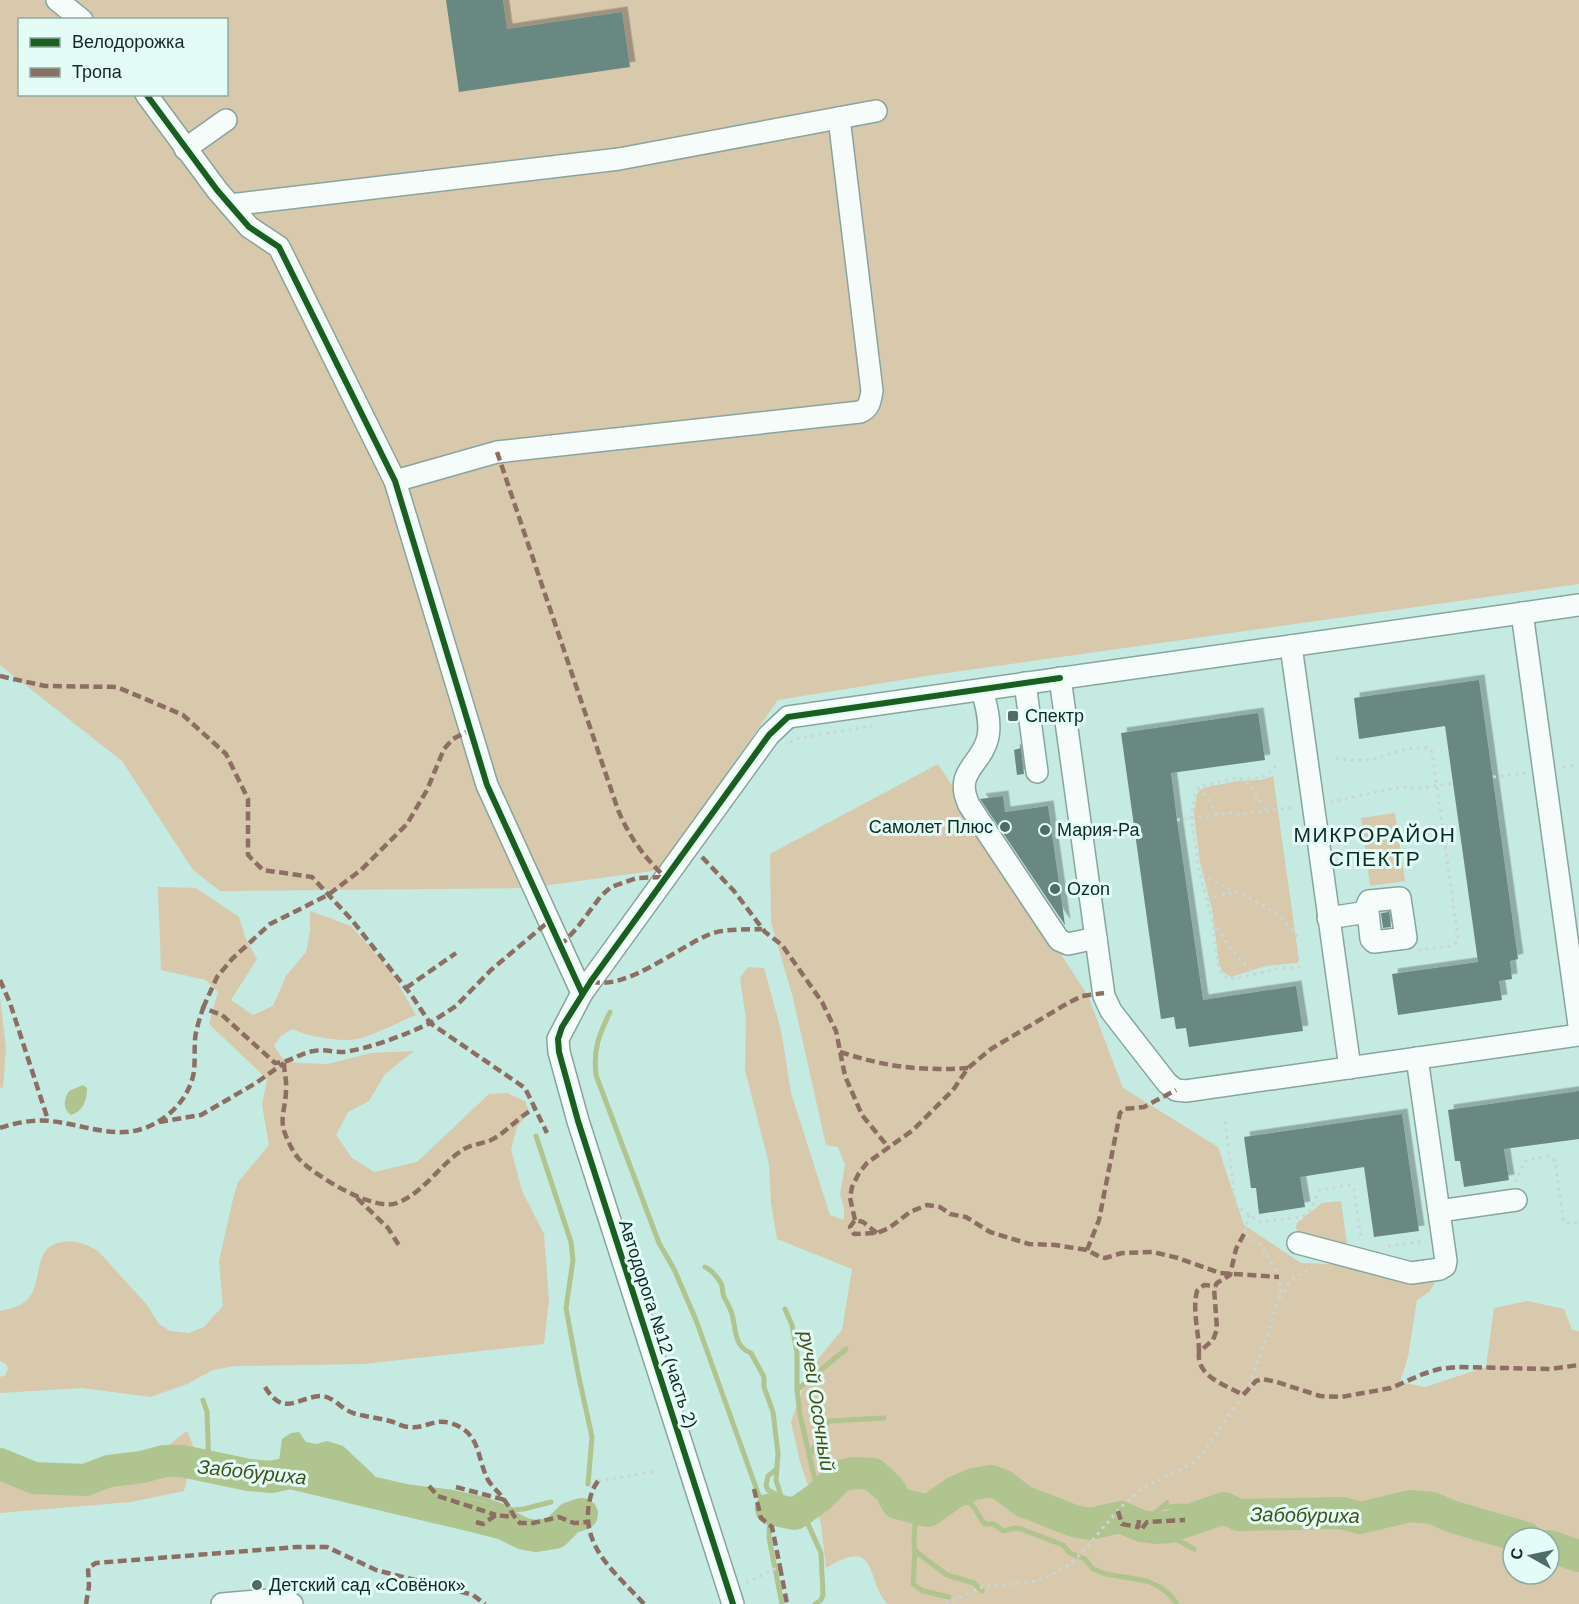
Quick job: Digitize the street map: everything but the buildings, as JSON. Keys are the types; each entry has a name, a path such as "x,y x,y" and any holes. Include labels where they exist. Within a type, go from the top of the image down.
{"street":[{"path":"57,0 80,18"},
{"path":"147,96 185,148 249,227 279,247 395,481 487,785 582,993 769,735 788,717 1579,605"},
{"path":"230,205 619,159 876,111"},
{"path":"395,481 497,452 860,412 866,409 870,404 872,391 839,118"},
{"path":"185,148 226,120"},
{"path":"1522,613 1573,935 1579,1025"},
{"path":"1290,646 1350,1068"},
{"path":"1060,678 1107,1004 1167,1083 1176,1090 1186,1091 1579,1035"},
{"path":"1025,683 1037,772"},
{"path":"982,690 989,730 988,740 966,775 964,796 1059,940 1068,944 1096,938"},
{"path":"1328,918 1368,912"},
{"name":"Автодорога №12 (часть 2)","path":"582,993 562,1027 558,1038 559,1052 578,1121 730,1598"},
{"path":"1298,1243 1414,1273 1440,1269 1444,1266 1446,1261 1418,1058"},
{"path":"1439,1211 1516,1200"},
{"path":"222,1604 281,1599 292,1604"}],"path":[{"path":"788,742 881,725"},
{"path":"1336,758 1367,760 1397,751 1424,747 1429,748 1432,752 1458,938 1457,943 1452,946 1421,951 1410,949"},
{"path":"1276,766 1269,774 1260,778 1240,778 1198,788 1191,818 1200,874 1208,901 1218,964 1222,974 1228,979 1281,968 1305,967"},
{"path":"1240,778 1250,785 1266,811"},
{"path":"1198,788 1210,801 1217,815"},
{"path":"1082,834 1134,826"},
{"path":"1200,874 1273,910 1290,925 1301,940"},
{"path":"1208,901 1216,896 1238,892"},
{"path":"1212,920 1232,951 1254,973"},
{"path":"1225,1121 1236,1205 1262,1222 1302,1217 1311,1210 1320,1190 1349,1185 1354,1189 1362,1244"},
{"path":"946,1604 979,1588 1037,1581 1061,1570 1080,1555 1115,1515 1143,1488 1193,1463 1202,1454 1244,1395 1278,1300 1280,1281 1276,1270 1260,1244 1244,1234 1249,1215"},
{"path":"1378,1248 1443,1238"},
{"path":"1278,1300 1294,1278 1310,1269 1329,1252"},
{"path":"598,1481 657,1471"},
{"path":"730,1598 771,1570 778,1568"}],"shaded area":[{"path":"0,0 1579,0 1579,584 926,676 778,700 659,870 528,888 220,891 193,870 122,761 0,665"},
{"path":"938,764 1088,996 1123,1088 1218,1147 1244,1225 1301,1263 1359,1265 1411,1273 1435,1283 1429,1292 1417,1300 1408,1357 1400,1382 1425,1387 1486,1367 1494,1308 1527,1301 1564,1309 1572,1330 1579,1331 1579,1604 887,1604 868,1564 862,1558 854,1556 843,1559 826,1568 821,1524 800,1462 791,1422 809,1370 842,1330 852,1269 777,1239 771,1203 769,1164 745,1070 746,1020 740,978 748,967 764,968 781,1030 791,1093 830,1215 844,1220 844,1208 840,1195 845,1165 838,1147 826,1145 793,998 771,922 770,854"},
{"path":"1273,776 1299,960 1297,963 1266,966 1231,977 1222,971 1219,963 1212,909 1200,862 1194,812 1197,794 1203,788 1237,781 1261,780"},
{"path":"1395,813 1405,881 1370,886 1361,818"},
{"path":"158,887 196,888 239,917 245,937 257,959 231,1000 253,1015 273,1006 286,976 306,952 310,931 310,911 351,926 390,970 416,1015 358,1039 324,1038 292,1029 281,1036 274,1046 283,1059 297,1063 328,1064 371,1053 414,1051 385,1074 369,1101 348,1112 336,1135 352,1158 374,1172 417,1162 489,1094 507,1093 525,1101 529,1112 517,1127 511,1149 522,1191 544,1234 549,1300 544,1344 363,1364 235,1366 213,1370 187,1384 151,1397 82,1388 0,1393 0,1377 6,1375 8,1368 0,1361 0,1311 17,1306 32,1294 42,1258 53,1245 77,1242 99,1252 147,1305 159,1324 170,1331 189,1333 204,1327 223,1306 219,1261 233,1199 238,1182 269,1145 262,1105 267,1079 209,1024 218,992 206,980 161,970"},
{"path":"0,998 6,1048 3,1087 0,1088"},
{"path":"83,1085 87,1088 85,1101 79,1111 71,1115 65,1107 66,1097 69,1091"},
{"path":"1341,1201 1348,1251 1316,1242 1297,1230 1297,1223 1322,1203"},
{"path":"187,1431 194,1448 184,1491 131,1502 0,1513 0,1460 37,1472 79,1472 166,1447"},
{"path":"299,1432 306,1442 316,1444 327,1441 343,1446 374,1475 376,1484 370,1494 339,1488 287,1486 278,1481 282,1439 291,1433"}],"waterway":[{"path":"610,1012 598,1042 595,1057 596,1075 659,1243 674,1269 696,1320 759,1496 777,1505"},
{"path":"536,1136 571,1242 573,1260 566,1308 592,1437 588,1484"},
{"path":"705,1267 721,1283 739,1342 745,1350 751,1353 764,1377 764,1387 773,1412 778,1453 776,1480 782,1499 772,1516 769,1538 782,1604"},
{"name":"ручей Осочный","path":"785,1309 792,1325 797,1353 800,1415 819,1497"},
{"path":"797,1390 846,1349"},
{"path":"203,1400 207,1412 209,1467"},
{"path":"809,1457 829,1421 884,1418"},
{"name":"Забобуриха","path":"0,1464 34,1478 85,1480 109,1471 142,1467 164,1461 182,1461 249,1475 271,1477 290,1473 477,1517 536,1536 555,1533 570,1518 582,1514"},
{"path":"777,1469 768,1476 766,1485 768,1490 781,1497"},
{"name":"Забобуриха","path":"771,1509 795,1514 819,1497 840,1476 853,1473 873,1474 890,1490 897,1503 928,1511 955,1492 974,1484 991,1481 1002,1485 1023,1501 1074,1521 1090,1524 1121,1517 1141,1526 1169,1527 1224,1508 1239,1515 1342,1513 1360,1518 1410,1506 1432,1508 1453,1517 1501,1531"},
{"path":"383,1493 401,1486 450,1492 483,1499 513,1510 551,1502"},
{"path":"939,1503 954,1507 966,1502 973,1506 985,1524 994,1524 1003,1531 1021,1529 1063,1545 1070,1553 1085,1559 1093,1569 1106,1574 1147,1581 1164,1590 1177,1604"},
{"path":"1132,1522 1153,1515 1167,1503"},
{"path":"1163,1507 1184,1506"},
{"path":"913,1507 915,1551 947,1575 974,1583 982,1591"},
{"path":"795,1514 804,1515 821,1553 823,1595 821,1600 815,1604"},
{"path":"1147,1527 1156,1536 1176,1539 1194,1549"},
{"name":"Забобуриха","path":"1561,1550 1579,1556"},
{"path":"915,1551 913,1584 923,1591 949,1597"}],"marked path":[{"path":"497,452 618,810 638,846 665,877"},
{"path":"0,676 45,686 117,687 183,715 226,754 248,799 248,855 263,870 312,877 351,919 412,996 430,1023 456,1006 491,970 548,922"},
{"path":"203,1008 217,977 232,959 270,924 328,895 361,870 407,824 427,790 444,749 453,739 470,730"},
{"path":"702,857 734,891 765,932 782,945 822,1002 836,1031 845,1076 862,1115 889,1148"},
{"path":"560,946 611,887 637,878 665,877"},
{"path":"591,981 604,983 634,975 714,933 728,930 762,929"},
{"path":"406,988 456,953"},
{"path":"0,980 10,1003 48,1120"},
{"path":"855,1220 850,1198 852,1187 859,1173 867,1163 913,1130 953,1090 968,1068 991,1049 1068,1003 1082,996 1104,993"},
{"path":"0,1128 25,1122 44,1121 111,1132 125,1132 154,1124 177,1107 190,1085 194,1070 198,1023 203,1008 222,1015 275,1063 314,1051 342,1052 375,1045 430,1023 525,1088 547,1133"},
{"path":"840,1052 903,1067 968,1068"},
{"path":"284,1063 286,1095 283,1126 294,1153 307,1166 331,1183 360,1198 374,1202 397,1203 407,1198 455,1155 470,1146 497,1137 535,1108"},
{"path":"159,1122 201,1115 256,1083 284,1063"},
{"path":"1087,1250 1099,1220 1120,1113 1124,1109 1144,1107 1176,1090"},
{"path":"357,1198 388,1228 400,1247"},
{"path":"877,1233 863,1222 855,1220 850,1227 854,1234 877,1233 889,1228 910,1212 927,1205 940,1207 950,1214 966,1217 990,1232 1029,1244 1087,1250 1105,1258 1122,1253 1153,1252 1220,1273 1279,1277"},
{"path":"1244,1234 1236,1249 1230,1275 1217,1283 1214,1288 1217,1329 1213,1340 1199,1352 1199,1361 1207,1374 1243,1395 1256,1381 1263,1379 1320,1396 1341,1397 1391,1388 1439,1369 1458,1367 1550,1369 1579,1365"},
{"path":"1199,1352 1195,1314 1197,1291 1204,1285 1215,1286"},
{"path":"265,1387 278,1402 285,1404 321,1396 333,1400 353,1413 406,1426 420,1427 445,1422 460,1427 467,1432 476,1446 488,1480 520,1523 533,1523 559,1517 574,1523 588,1522"},
{"path":"598,1481 591,1496 588,1512 592,1539 606,1562 644,1604"},
{"path":"429,1486 438,1496 496,1515"},
{"path":"456,1487 505,1500"},
{"path":"754,1489 761,1518 772,1527 780,1567 778,1567"},
{"path":"1118,1511 1122,1524 1138,1527"},
{"path":"476,1522 483,1524 496,1515 513,1517"},
{"path":"1139,1520 1138,1527 1141,1530 1147,1522 1185,1520"},
{"path":"86,1604 89,1586 88,1568 96,1563 297,1547 327,1547 376,1570 473,1595 485,1604"},
{"path":"780,1567 787,1604"}],"cycle path":[{"path":"147,96 217,190 249,227 279,247 395,481 487,785 582,993"},
{"path":"733,1604 578,1121 559,1052 558,1039 562,1027 591,981 769,735 788,717 1060,678"}],"place":[{"name":"Спектр","path":"1013,716"},
{"name":"Самолет Плюс","path":"1005,827"},
{"name":"Мария-Ра","path":"1045,830"},
{"name":"Ozon","path":"1055,889"},
{"name":"Детский сад «Совёнок»","path":"257,1585"}],"district":[{"name":"МИКРОРАЙОН СПЕКТР","path":"1375,846"}]}
